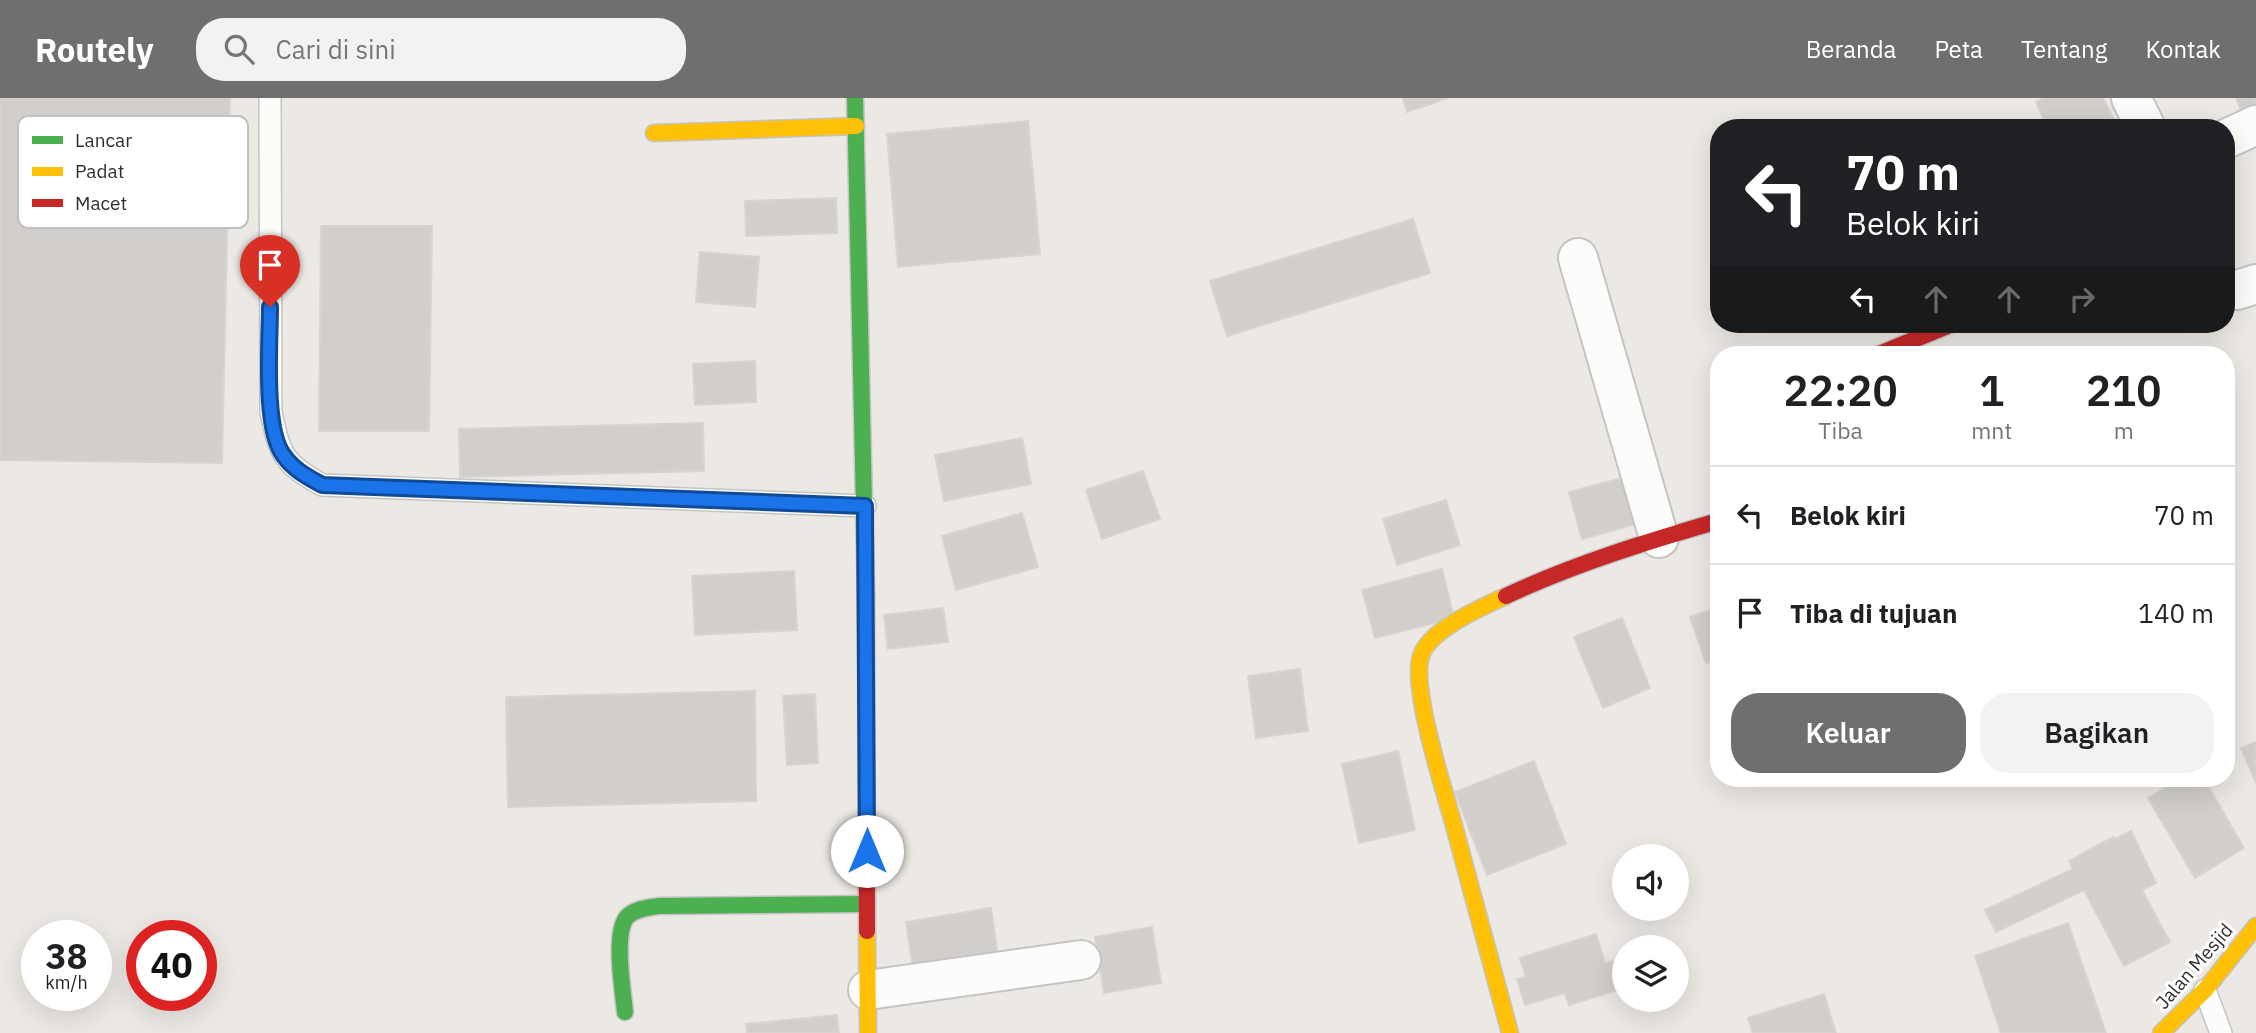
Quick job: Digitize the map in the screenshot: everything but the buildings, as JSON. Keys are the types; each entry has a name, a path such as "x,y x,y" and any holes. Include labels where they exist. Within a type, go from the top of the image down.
{"street":[{"path":"855,98 865,506 868,1033"},
{"path":"2131,98 2142,119"},
{"path":"2235,135 2256,125"},
{"path":"653,133 856,126"},
{"path":"1578,258 1659,538"},
{"path":"2235,290 2256,284"},
{"path":"1899,346 1930,333"},
{"path":"1510,1033 1433,749 1421,696 1420,658 1427,643 1444,629 1537,580 1710,523"},
{"path":"625,1012 621,946 623,922 628,915 639,910 658,906 867,904"},
{"name":"Jalan Mesjid","path":"2161,1033 2205,990 2256,926"},
{"path":"868,989 1081,961"}],"lane":[{"path":"270,98 271,412 282,454 299,472 322,485 865,506"},
{"path":"2205,990 2221,1033"}],"traffic: fast":[{"path":"855,98 866,596"},
{"path":"625,1012 620,936 627,917 633,912 658,906 867,904"}],"traffic: slow":[{"path":"654,133 856,126"},
{"path":"1506,596 1458,620 1434,637 1421,656 1419,671 1420,690 1430,737 1510,1033"},
{"path":"2161,1033 2205,990 2256,926"},
{"path":"867,931 868,1033"}],"traffic: jam":[{"path":"1899,346 1930,333"},
{"path":"1506,596 1584,564 1710,523"},
{"path":"866,596 867,931"}],"route":[{"path":"270,307 271,412 276,435 282,454 299,472 322,485 865,506 867,851"}]}
